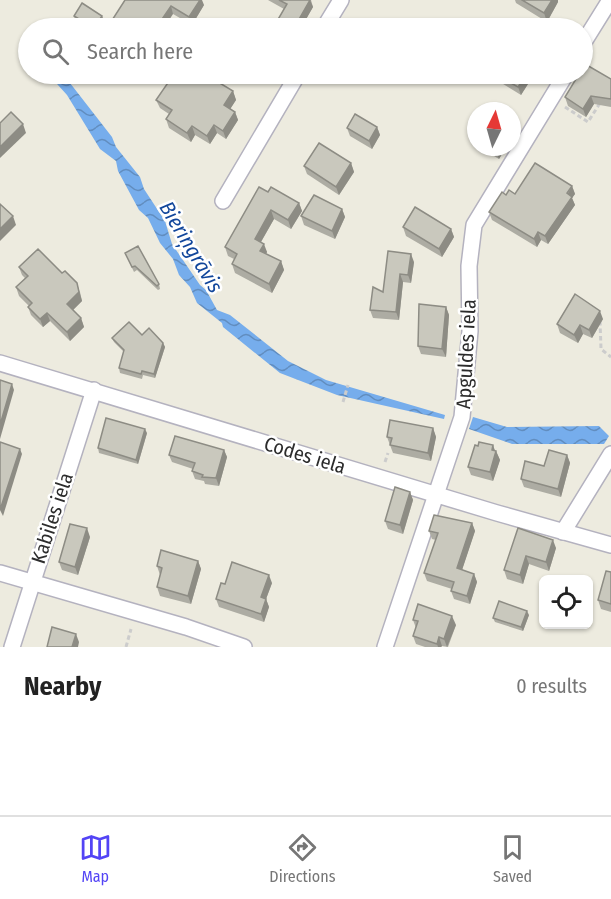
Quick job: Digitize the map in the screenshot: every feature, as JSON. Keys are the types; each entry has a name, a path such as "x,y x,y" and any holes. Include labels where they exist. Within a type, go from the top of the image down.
{"street":[{"path":"330,18 341,0"},
{"path":"593,27 610,0"},
{"path":"223,201 292,84"},
{"name":"Apguldes iela","path":"385,647 457,436 463,408 470,331 469,266 474,225 560,84"},
{"name":"Codes iela","path":"0,363 436,495 611,545"},
{"name":"Kabiles iela","path":"12,647 94,390"},
{"path":"563,532 611,454"},
{"path":"0,573 186,627 244,647"}],"path":[{"path":"551,98 588,122 600,103"},
{"path":"597,314 602,328 601,349 611,357"},
{"path":"343,402 348,385"}],"water":[{"path":"57,84 71,84 112,137 116,147 140,177 144,189 165,221 172,244 200,285 206,290 217,310 230,315 288,361 326,380 445,415 444,419 337,395 280,373 223,327 222,323 197,303 190,287 179,275 173,259 160,243 148,218 139,210 118,171 116,161 100,149 67,95"},
{"path":"473,417 507,427 599,426 609,436 604,444 512,444 469,429"}],"building":[{"path":"125,0 200,0 189,17 171,6 163,18 113,18"},
{"path":"279,0 310,0 300,18 279,18 287,4"},
{"path":"522,0 552,0 544,13"},
{"path":"82,3 102,16 101,18 77,18 74,16"},
{"path":"593,69 611,79 611,99 591,96 583,109 565,97 573,84 593,84"},
{"path":"167,84 221,84 233,91 224,105 235,112 223,131 214,125 207,136 192,126 187,133 166,119 172,110 156,100"},
{"path":"11,112 23,124 0,147 0,123"},
{"path":"355,114 377,127 369,141 347,128"},
{"path":"319,143 351,163 336,187 304,166"},
{"path":"535,163 572,186 567,193 572,197 545,236 538,232 534,239 489,212 502,192 506,195 509,190 515,194"},
{"path":"259,187 268,192 271,187 299,203 288,220 271,210 255,239 264,244 260,251 281,261 269,284 232,264 237,254 225,247"},
{"path":"314,195 342,209 332,231 301,216"},
{"path":"0,204 13,216 0,229"},
{"path":"415,207 451,229 439,249 403,227"},
{"path":"138,246 159,284 157,286 135,266 132,267 125,253"},
{"path":"38,249 62,273 65,271 77,283 79,292 67,304 81,318 67,332 47,313 40,319 28,307 32,303 16,287 28,276 19,267"},
{"path":"388,251 411,254 408,275 400,274 396,312 370,310 373,287 383,292"},
{"path":"575,294 600,311 589,330 580,325 574,335 557,324"},
{"path":"419,304 446,307 442,349 418,346"},
{"path":"129,322 142,335 149,328 163,343 154,374 142,371 141,374 119,368 124,350 112,338"},
{"path":"0,380 12,384 0,425"},
{"path":"106,418 145,429 136,460 98,448"},
{"path":"390,420 433,428 428,453 390,445 392,438 387,437"},
{"path":"175,436 224,450 216,478 202,477 203,475 192,471 195,463 169,455"},
{"path":"0,442 20,449 0,510"},
{"path":"479,442 493,445 492,450 496,451 490,472 468,467 475,445 478,446"},
{"path":"549,450 567,455 558,489 521,479 525,461 544,466"},
{"path":"395,487 410,492 400,525 385,521"},
{"path":"434,515 472,523 457,568 474,574 467,596 451,591 454,582 424,573 438,533 429,531"},
{"path":"70,524 87,528 75,567 59,562"},
{"path":"518,528 553,540 546,562 526,556 520,575 504,570"},
{"path":"161,550 198,561 188,596 157,587 162,568 157,566"},
{"path":"232,562 269,575 261,597 266,599 261,614 216,599 221,583 225,584"},
{"path":"606,571 611,572 611,604 598,600"},
{"path":"499,601 527,611 521,627 493,618"},
{"path":"418,604 452,616 444,639 439,637 437,644 413,636 418,621 413,620"},
{"path":"52,627 76,634 72,647 47,647"}],"water label":[{"name":"Bieriņgrāvis","path":"191,247"}]}
